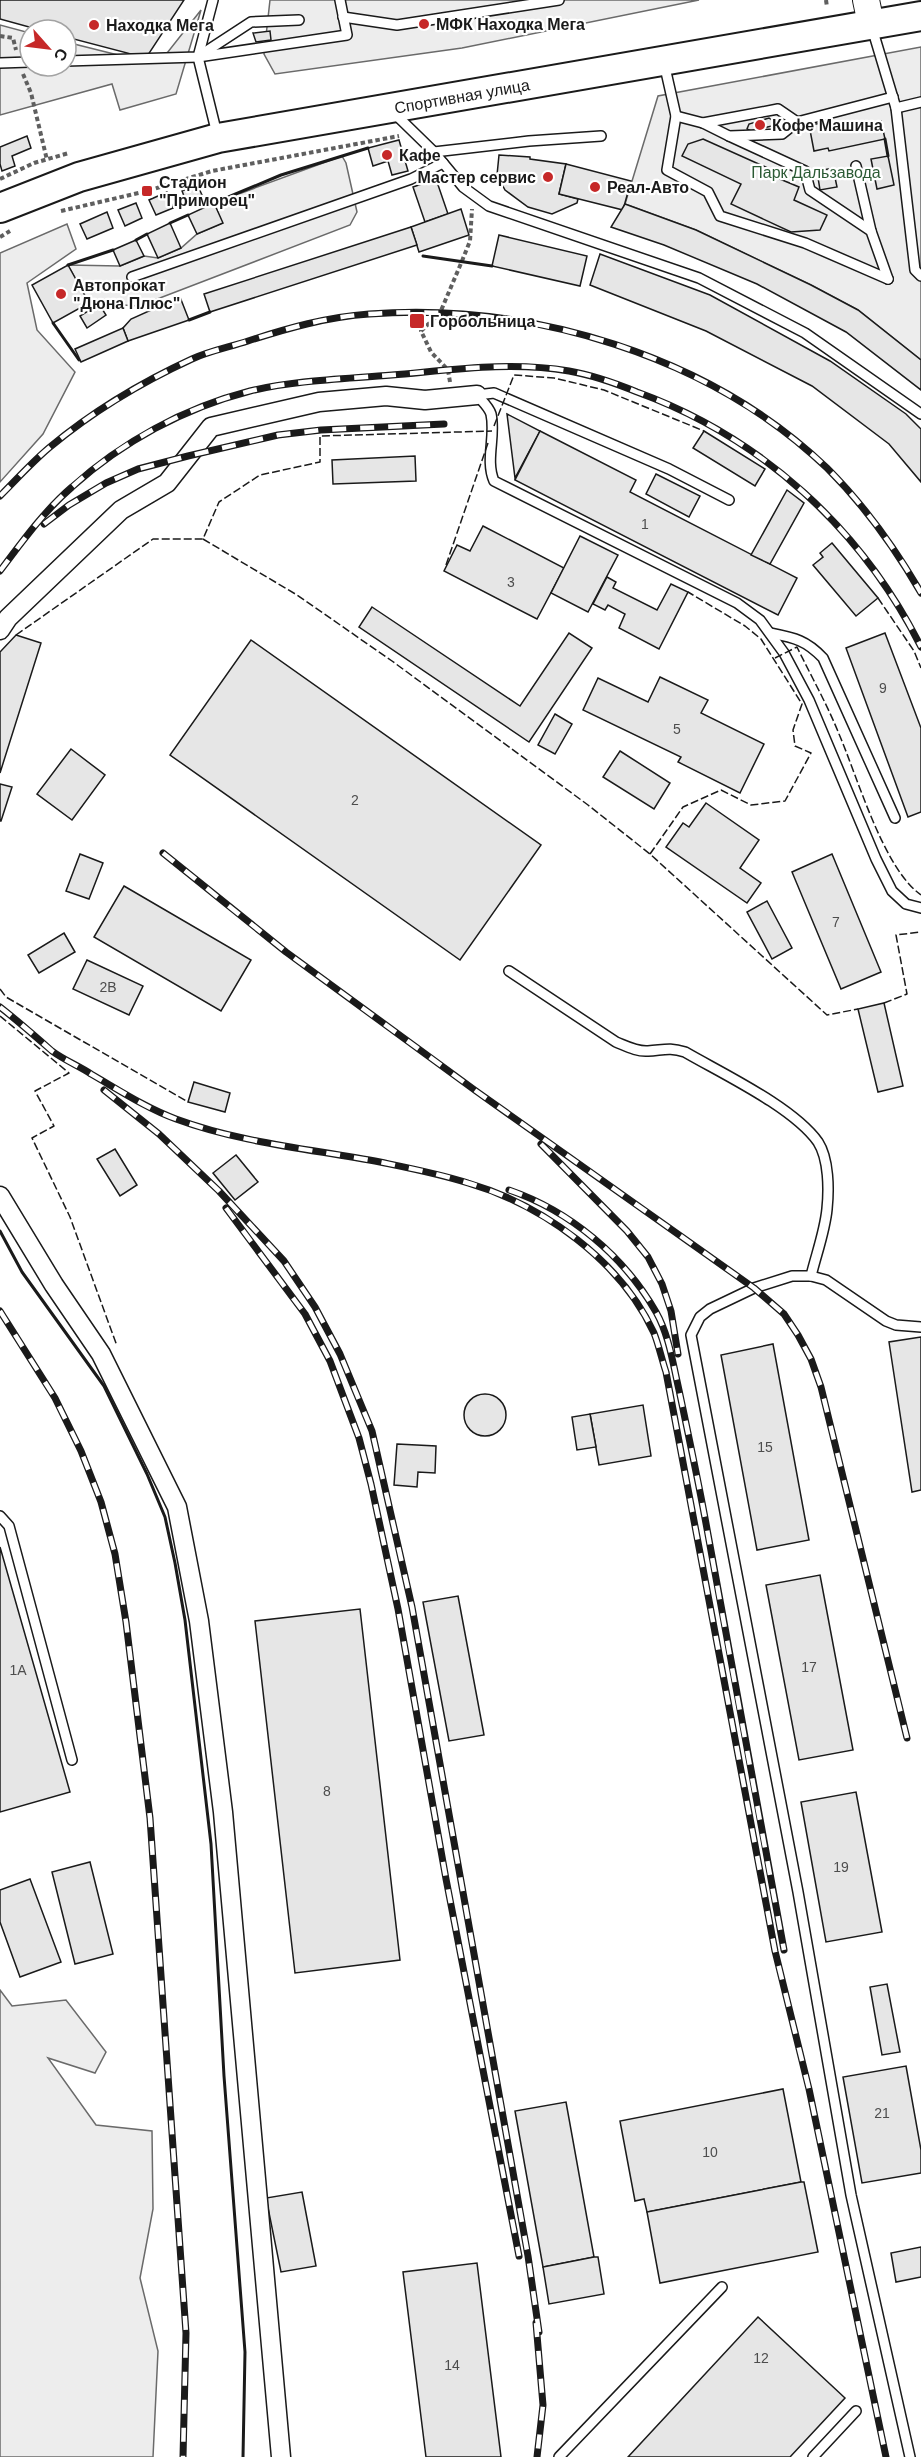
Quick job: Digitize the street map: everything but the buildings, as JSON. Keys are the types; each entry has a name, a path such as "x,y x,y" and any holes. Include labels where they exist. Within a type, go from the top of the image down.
{"main road":[{"name":"Спортивная улица","path":"6,212 79,177 218,138 663,61 868,12 921,16"}],"street":[{"path":"0,630 8,618 121,510 167,483 212,427 319,402 386,396 425,400 477,394"},
{"path":"0,1196 54,1285 101,1354 177,1507 199,1621 223,1812 281,2457"}],"lane":[{"path":"213,0 198,57 218,138"},
{"path":"78,61 198,57 347,35 340,0"},
{"path":"343,16 397,25 559,0"},
{"path":"868,12 896,108 915,270 921,276"},
{"path":"198,57 251,22 299,20"},
{"path":"663,61 676,116 667,170 708,192 720,216 805,243 888,279 871,231 856,166"},
{"path":"0,63 18,63"},
{"path":"729,136 782,134 797,122 893,97"},
{"path":"896,108 921,102"},
{"path":"389,109 434,152 463,188 489,206 699,278 805,333 921,414"},
{"path":"703,123 778,109 797,122"},
{"path":"676,116 703,123 805,171 810,190 871,231"},
{"path":"434,152 529,141 601,136"},
{"path":"132,277 411,179 443,163"},
{"path":"477,394 494,393 669,469 729,500"},
{"path":"477,394 490,412 492,431 489,471 494,481 737,603 760,620 784,653 808,700 892,891 906,904 921,908"},
{"path":"770,633 800,639 824,658 895,818"},
{"path":"509,971 616,1042 635,1050 672,1048 686,1052 797,1120 808,1131 819,1144 828,1188 827,1211 811,1276"},
{"path":"910,2457 850,2195 798,1892 691,1335 700,1317 710,1309 769,1283 792,1276 811,1276 832,1284 886,1321 896,1325 921,1327"},
{"path":"0,1516 9,1526 72,1760"},
{"path":"559,2457 722,2287"},
{"path":"813,2457 856,2411"}],"path":[{"path":"826,0 827,8"},
{"path":"0,36 13,38 18,59"},
{"path":"25,78 31,93 47,160"},
{"path":"57,212 147,191 212,171 414,133"},
{"path":"453,398 448,370 430,352 421,331 440,313 470,241 473,195"},
{"path":"0,237 6,212"}],"shaded area":[{"name":"МФК Находка Мега","path":"270,0 699,0 462,48 275,74 264,54"},
{"path":"201,10 176,94 120,110 112,84 0,115 0,25 18,30 18,78 78,78 78,45 134,59 160,62"},
{"name":"Парк Дальзавода","path":"921,47 921,360 858,310 811,285 696,230 625,204 658,96"},
{"path":"342,156 346,163 357,212 350,225 139,306 89,303 68,265 120,266 144,256 158,258 181,248 197,234 222,223 214,203"},
{"path":"67,224 76,249 27,283 37,330 75,372 43,434 0,482 0,253"},
{"path":"0,1990 12,2006 66,2000 106,2052 95,2073 48,2058 96,2125 152,2131 153,2209 140,2278 158,2351 153,2457 0,2457"}],"railway":[{"path":"0,496 43,453 100,410 173,368 205,354 323,320 353,315 430,313 492,317 554,328 614,344 673,366 728,395 780,428 827,468 854,497 901,560 921,593"},
{"path":"0,571 52,506 91,471 155,428 225,398 267,387 303,382 480,367 547,368 603,380 682,411 725,434 766,461 838,526 897,604 921,647"},
{"path":"44,524 69,505 106,483 138,469 188,456 278,435 321,430 444,424"},
{"path":"163,853 286,952 476,1091 754,1288 784,1314 811,1359 821,1387 907,1738"},
{"path":"0,1007 52,1051 165,1115 251,1140 380,1162 435,1174 496,1193 524,1206 577,1239 622,1282 640,1307 654,1333 666,1372 775,1951 809,2089 886,2457"},
{"path":"104,1090 159,1134 219,1191 284,1261 315,1307 340,1354 372,1431 412,1607 528,2256 539,2332"},
{"path":"541,1144 627,1231 648,1257 662,1284 671,1311 678,1354"},
{"path":"509,1190 532,1199 574,1223 612,1254 643,1292 664,1330 673,1360 702,1502 784,1950"},
{"path":"226,1208 305,1314 330,1361 359,1438 398,1609 446,1879 519,2256"},
{"path":"0,1311 55,1398 81,1451 101,1502 115,1554 126,1622 150,1818 186,2333 183,2457"},
{"path":"536,2323 543,2405 537,2457"}],"fence":[{"path":"494,426 514,375 554,378 604,390 704,431"},
{"path":"16,635 153,539 203,539 219,502 260,475 320,462 320,436 492,431"},
{"path":"446,565 488,443"},
{"path":"203,539 297,595 392,661 588,805 650,854 827,1015 858,1009"},
{"path":"650,854 683,807 721,790 751,805 785,801 811,753 795,746 793,730 802,704 761,639 745,626 688,592"},
{"path":"878,598 914,651 921,668"},
{"path":"775,658 797,647 834,723 883,844 907,882 921,895"},
{"path":"884,1003 907,994 896,935 921,932"},
{"path":"0,989 6,997 188,1102"},
{"path":"0,1016 69,1073 35,1091 54,1126 32,1138 70,1217 117,1346"}],"wall":[{"path":"885,139 888,156"},
{"path":"214,203 281,175 368,148"},
{"path":"170,223 188,215"},
{"path":"136,240 147,234"},
{"path":"68,265 113,250"},
{"path":"423,256 492,266"},
{"path":"189,320 210,312"},
{"path":"53,323 79,360"},
{"path":"0,1231 22,1272 104,1386 147,1474 165,1517 175,1563 185,1620 211,1844 224,2076 245,2352 243,2457"}],"place":[{"name":"МФК Находка Мега","path":"424,24"},
{"name":"Находка Мега","path":"94,25"},
{"name":"Кофе Машина","path":"760,125"},
{"name":"Кафе","path":"387,155"},
{"name":"Мастер сервис","path":"548,177"},
{"name":"Реал-Авто","path":"595,187"},
{"name":"Стадион \"Приморец\"","path":"147,191"},
{"name":"Автопрокат \"Дюна Плюс\"","path":"61,294"},
{"name":"Горбольница","path":"417,321"}]}
